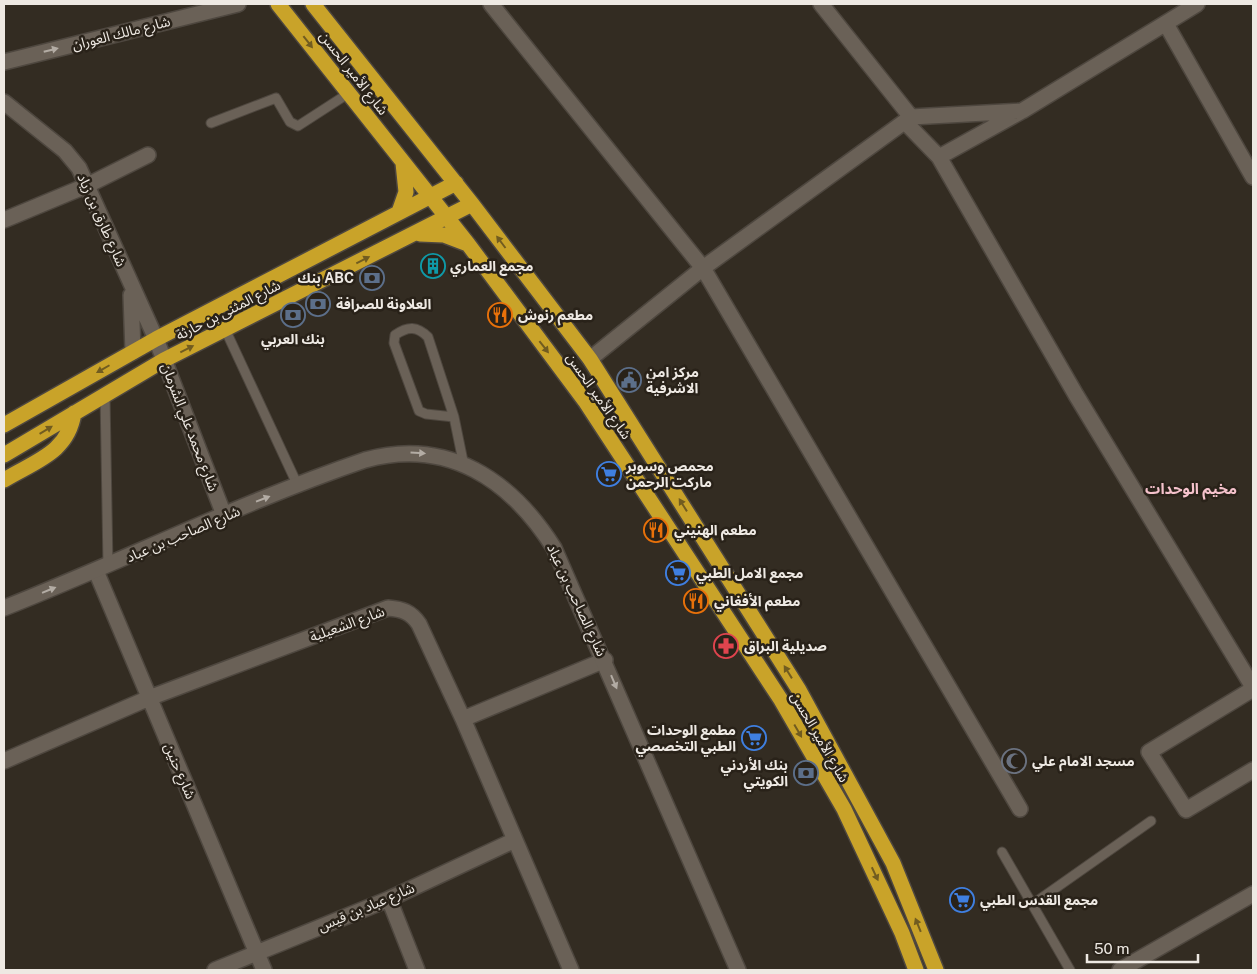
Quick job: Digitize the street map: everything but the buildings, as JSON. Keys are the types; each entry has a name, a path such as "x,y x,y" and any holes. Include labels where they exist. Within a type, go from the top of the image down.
{"highway":[{"name":"شارع الأمير الحسن","path":"278,4 431,197 446,219 468,244 585,401 780,700 844,809 902,933 916,970"},
{"name":"شارع الأمير الحسن","path":"313,4 456,183 590,359 608,386 800,690 893,863 936,970"},
{"path":"399,212 406,192 403,162"},
{"name":"شارع المثنى بن حارثة","path":"4,425 156,339 456,183"},
{"name":"شارع المثنى بن حارثة","path":"4,455 164,360 446,219 472,204"},
{"path":"413,235 433,233 468,244"},
{"path":"585,401 608,386"},
{"path":"4,480 60,446 68,437 74,414"}],"street":[{"name":"شارع مالك العوران","path":"4,62 238,4"},
{"path":"492,4 703,268 1020,809"},
{"path":"821,4 939,157 1072,388 1253,688 1149,752 1186,810 1253,770"},
{"path":"939,157 1022,111 1197,4"},
{"path":"1166,24 1253,177"},
{"name":"شارع طارق بن زياد","path":"4,102 66,151 79,168 156,339"},
{"path":"590,359 703,268 908,119 1022,111"},
{"path":"4,220 88,185 148,155"},
{"name":"شارع طارق بن زياد","path":"129,281 133,316 133,352"},
{"name":"شارع محمد علي الشرمان","path":"156,339 224,515"},
{"name":"شارع الصاحب بن عباد","path":"4,608 102,569 224,515 365,460 399,453 432,455 464,466 506,490 529,512 564,568 738,970"},
{"name":"شارع حنين","path":"102,569 149,698 264,970"},
{"name":"شارع الشعيلية","path":"4,761 149,698 388,608 399,609 414,616 463,719 570,970"},
{"path":"463,719 605,660"},
{"name":"شارع عباد بن قيس","path":"216,970 389,899 515,840"},
{"path":"1120,970 1253,894"},
{"path":"389,899 417,970"}],"lane":[{"path":"211,123 276,98 290,122 298,126 348,93"},
{"path":"454,417 419,412 394,343 395,335 402,330 412,327 420,329 428,337 454,417 464,466"},
{"path":"225,329 298,486"},
{"path":"102,569 105,395"},
{"path":"1033,904 1151,821"},
{"path":"1002,852 1070,970"}],"place":[{"name":"مجمع العماري","path":"433,266"},
{"name":"بنك ABC","path":"372,278"},
{"name":"العلاونة للصرافة","path":"318,304"},
{"name":"بنك العربي","path":"293,315"},
{"name":"مطعم رنوش","path":"500,315"},
{"name":"مركز امن الاشرفية","path":"629,380"},
{"name":"محمص وسوبر ماركت الرحمن","path":"609,474"},
{"name":"مطعم الهنيني","path":"656,530"},
{"name":"مجمع الامل الطبي","path":"678,573"},
{"name":"مطعم الأفغاني","path":"696,601"},
{"name":"صديلية البراق","path":"726,646"},
{"name":"مطمع الوحدات الطبي التخصصي","path":"754,738"},
{"name":"مسجد الامام علي","path":"1014,761"},
{"name":"بنك الأردني الكويتي","path":"806,773"},
{"name":"مجمع القدس الطبي","path":"962,900"}],"district":[{"name":"مخيم الوحدات","path":"1191,489"}]}
